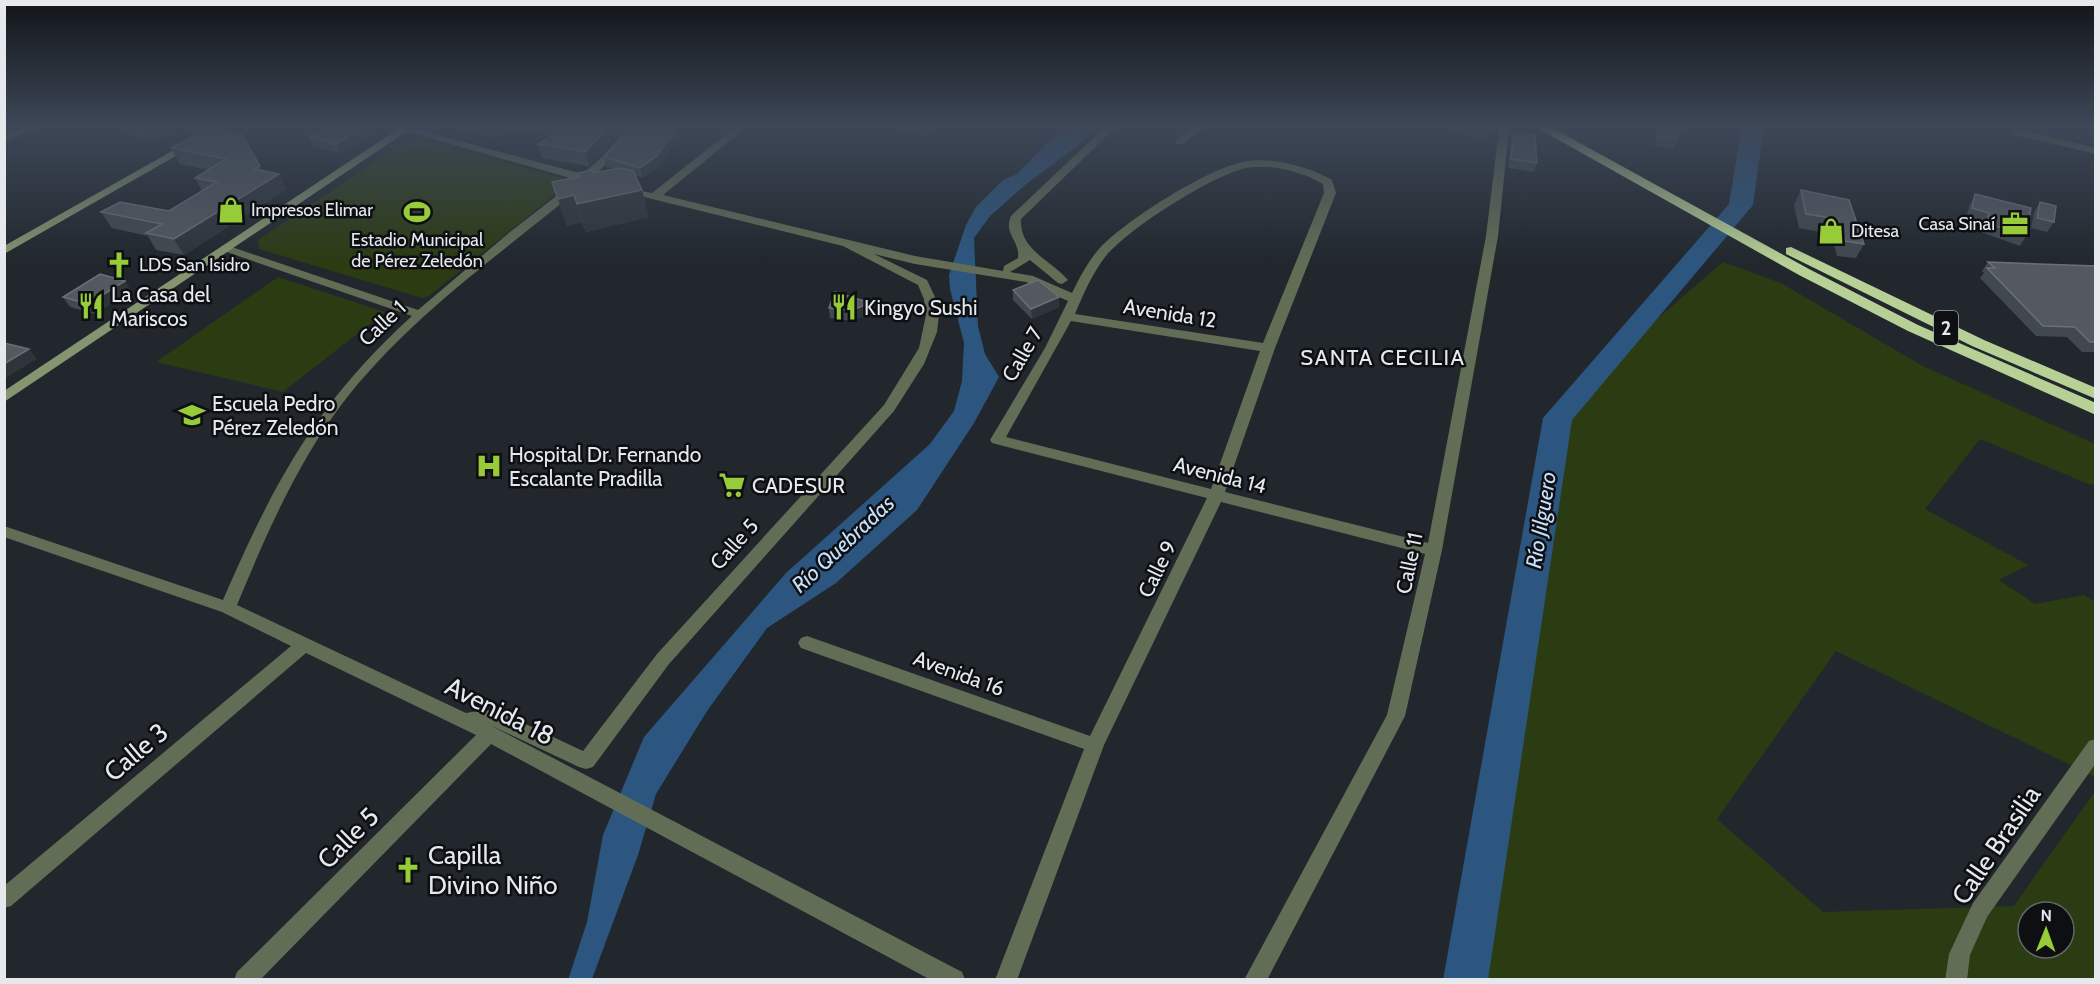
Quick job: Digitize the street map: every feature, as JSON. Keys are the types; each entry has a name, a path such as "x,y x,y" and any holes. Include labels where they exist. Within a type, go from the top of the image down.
{"highway":[{"name":"2","path":"1628,171 1978,343 2096,394"},
{"name":"2","path":"1639,171 1804,272 1913,328 2096,410"}],"main road":[{"path":"4,251 144,171"},
{"path":"4,398 342,171"}],"street":[{"path":"559,171 848,245 932,261 1043,274 1062,280"},
{"name":"Calle 1","path":"228,608 252,551 319,425 369,365 421,315 497,248 592,171"},
{"path":"655,196 686,171"},
{"path":"1065,171 1015,218 1015,231 1025,248 1077,294"},
{"name":"Calle 7","path":"997,440 1067,317 1077,294 1110,245 1130,228 1221,173 1229,171"},
{"name":"Calle 7","path":"1299,171 1320,177"},
{"name":"Calle 11","path":"1255,980 1396,716 1434,550 1492,236 1499,171"},
{"name":"Calle 9","path":"1006,980 1095,745 1216,496 1268,348 1330,193 1328,182 1320,177"},
{"name":"Calle 5","path":"465,721 483,717 498,719 586,761 663,659 889,408 914,372 930,335 933,317 930,294 923,283 848,245"},
{"path":"225,248 421,315"},
{"path":"1000,270 1024,260 1025,248"},
{"path":"1000,270 1077,294"},
{"name":"Avenida 12","path":"1067,317 1268,348"},
{"name":"Avenida 14","path":"997,440 1434,550"},
{"name":"Avenida 18","path":"4,531 228,608 303,646 465,721 954,980"},
{"name":"Avenida 16","path":"807,643 1095,745"},
{"name":"Calle 3","path":"4,899 303,646"},
{"name":"Calle 5","path":"245,980 489,734"},
{"name":"Calle Brasilia","path":"1956,980 1960,954 1980,910 2096,747"}],"green space":[{"name":"Estadio Municipal de Pérez Zeledón","path":"361,171 536,171 567,179 568,184 429,296 422,298 259,249 258,240"},
{"path":"1723,262 1781,283 1921,365 2095,444 2095,484 2091,485 1980,439 1925,509 2028,565 1999,580 2035,604 2084,595 2095,602 2095,777 1836,651 1717,819 1823,912 2014,906 2016,903 2016,960 2076,960 2076,900 2018,900 2095,791 2095,979 1465,980 1558,418 1599,369"},
{"path":"278,277 385,312 283,392 156,362"}],"water":[{"name":"Río Quebradas","path":"1020,171 1044,171 990,216 974,238 978,326 985,354 999,377 974,423 917,510 836,583 767,628 707,711 656,794 638,855 592,979 568,980 587,922 603,835 644,737 786,573 930,444 954,411 962,381 964,343 950,289 949,275 966,225 976,207 1003,180"}],"building":[{"path":"207,171 264,171 279,174 174,239 146,233 162,224 101,212 120,202 169,211 217,182 195,178"},
{"path":"587,171 593,173 633,171 642,190 577,204 574,195 558,199 552,182 579,177 578,173"},
{"path":"1801,190 1849,200 1864,244 1845,241 1838,219 1806,214"},
{"path":"1975,194 2031,208 2026,236 1987,223 1989,213 1972,208"},
{"path":"2040,202 2056,206 2054,222 2037,218"},
{"path":"1988,262 2096,266 2096,342 2090,342 2075,327 2043,326 1987,268 1995,268"},
{"path":"100,274 125,281 88,304 63,297"},
{"path":"1038,280 1059,297 1031,309 1013,290"},
{"path":"835,292 871,303 849,311 829,308"},
{"path":"4,343 29,349 4,364"}],"waterway":[{"name":"Río Jilguero","path":"1465,980 1558,418 1741,205 1746,171"}],"place":[{"name":"Impresos Elimar","path":"231,210"},
{"name":"Estadio Municipal de Pérez Zeledón","path":"417,212"},
{"name":"Casa Sinaí","path":"2015,224"},
{"name":"Ditesa","path":"1831,231"},
{"name":"LDS San Isidro","path":"119,265"},
{"name":"La Casa del Mariscos","path":"91,306"},
{"name":"Kingyo Sushi","path":"844,307"},
{"name":"Escuela Pedro Pérez Zeledón","path":"192,415"},
{"name":"Hospital Dr. Fernando Escalante Pradilla","path":"489,466"},
{"name":"CADESUR","path":"732,485"},
{"name":"Capilla Divino Niño","path":"408,870"}],"district":[{"name":"SANTA CECILIA","path":"1383,357"}]}
